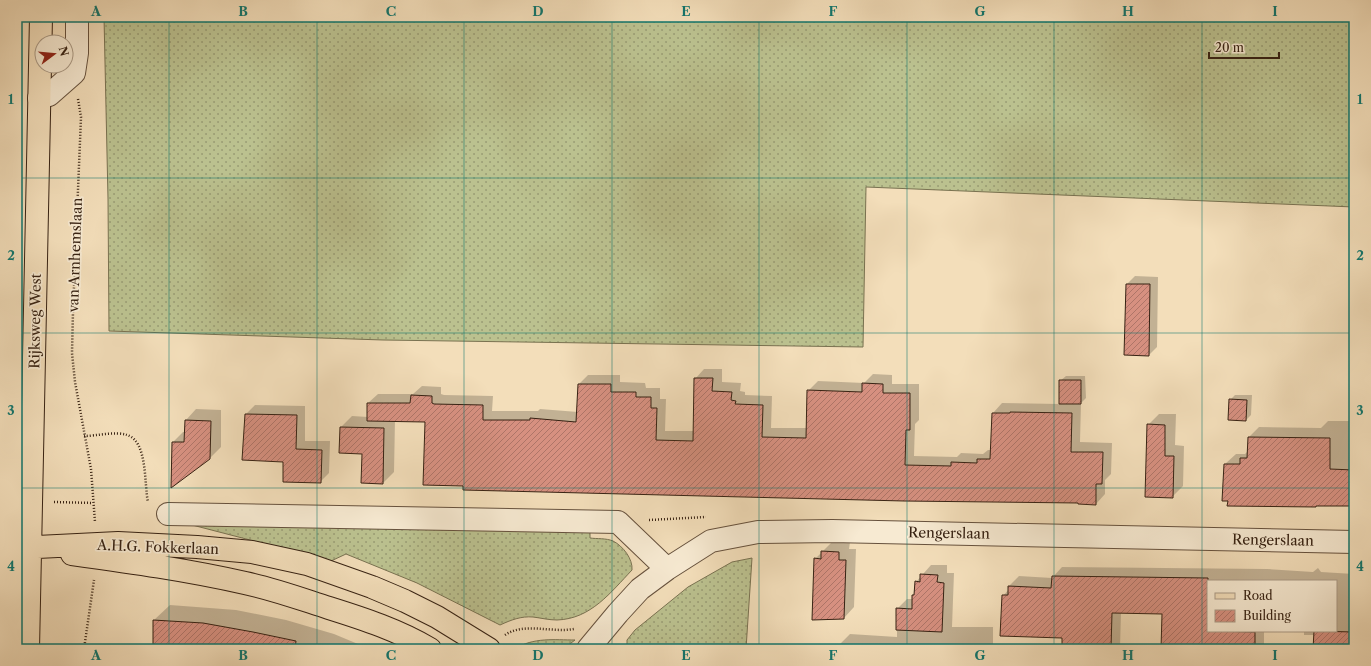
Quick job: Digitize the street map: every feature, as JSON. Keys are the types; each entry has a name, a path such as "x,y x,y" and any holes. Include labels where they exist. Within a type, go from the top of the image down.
{"main road":[{"name":"Rijksweg West","path":"28,649 23,548 32,501 41,17"},
{"name":"A.H.G. Fokkerlaan","path":"23,548 118,542 252,552 307,564 326,570 405,601 495,644"},
{"name":"A.H.G. Fokkerlaan","path":"23,548 97,558 246,583 272,589 376,623 430,649"}],"street":[{"path":"74,73 77,53 77,17"},
{"path":"39,98 49,95 73,74"},
{"path":"168,514 618,522 667,569"},
{"name":"Rengerslaan","path":"588,649 631,599 667,569 711,541 758,532 840,531 1354,542"}],"path":[{"name":"van Arnhemslaan","path":"74,74 74,88 79,101 81,117 72,353 75,382 91,469 93,503"},
{"path":"84,436 122,434 134,438 138,443 143,460 148,502 155,510 168,514"},
{"path":"618,522 697,518"},
{"path":"495,644 510,631 516,629 528,628 556,631 576,628"}],"green space":[{"path":"104,17 1354,17 1354,207 866,187 863,347 383,340 109,331"},
{"path":"169,519 590,531 590,538 610,540 617,543 627,553 631,562 632,570 599,603 580,615 557,620 524,617 500,625 417,583 346,554 331,561"},
{"path":"752,558 746,649 627,649 627,640 635,630 688,587 732,562"},
{"path":"575,640 563,649 515,649 522,645 537,641"}],"building":[{"path":"1126,284 1150,284 1149,356 1124,355"},
{"path":"694,378 713,378 712,391 732,392 731,400 736,401 735,404 763,405 762,437 806,438 807,390 862,392 862,383 883,384 883,393 910,393 910,430 906,430 905,465 951,466 951,462 977,463 977,459 990,459 992,413 1072,413 1071,452 1103,452 1102,484 1096,484 1096,505 1078,503 904,501 463,490 463,486 423,485 425,422 367,421 367,403 410,403 411,395 432,396 432,403 434,404 483,405 483,420 530,420 530,418 576,422 578,384 611,384 611,392 636,392 636,397 651,397 651,408 657,408 656,440 693,441"},
{"path":"1059,380 1081,380 1081,404 1059,404"},
{"path":"1229,399 1247,400 1246,421 1228,420"},
{"path":"245,414 297,415 296,449 322,450 321,483 283,482 283,462 242,460"},
{"path":"185,420 211,421 210,459 171,488 172,442 184,442"},
{"path":"1147,424 1165,425 1165,456 1174,456 1173,498 1145,497"},
{"path":"340,427 384,428 383,484 361,483 362,454 339,453"},
{"path":"1248,437 1330,438 1330,469 1354,470 1354,506 1227,506 1228,501 1222,501 1224,464 1240,464 1240,458 1247,458"},
{"path":"821,551 839,552 839,560 846,560 844,619 812,620 814,558 821,559"},
{"path":"920,574 938,575 937,582 944,583 942,632 896,630 896,608 912,609 912,595 914,595 915,581 920,582"},
{"path":"1052,576 1208,578 1207,632 1255,632 1255,649 1161,649 1162,614 1112,613 1111,649 1062,649 1062,638 1000,636 1002,595 1008,595 1008,586 1051,588"},
{"path":"153,620 203,623 253,632 296,641 295,649 153,649"},
{"path":"1314,632 1354,632 1354,649 1313,649"}]}
